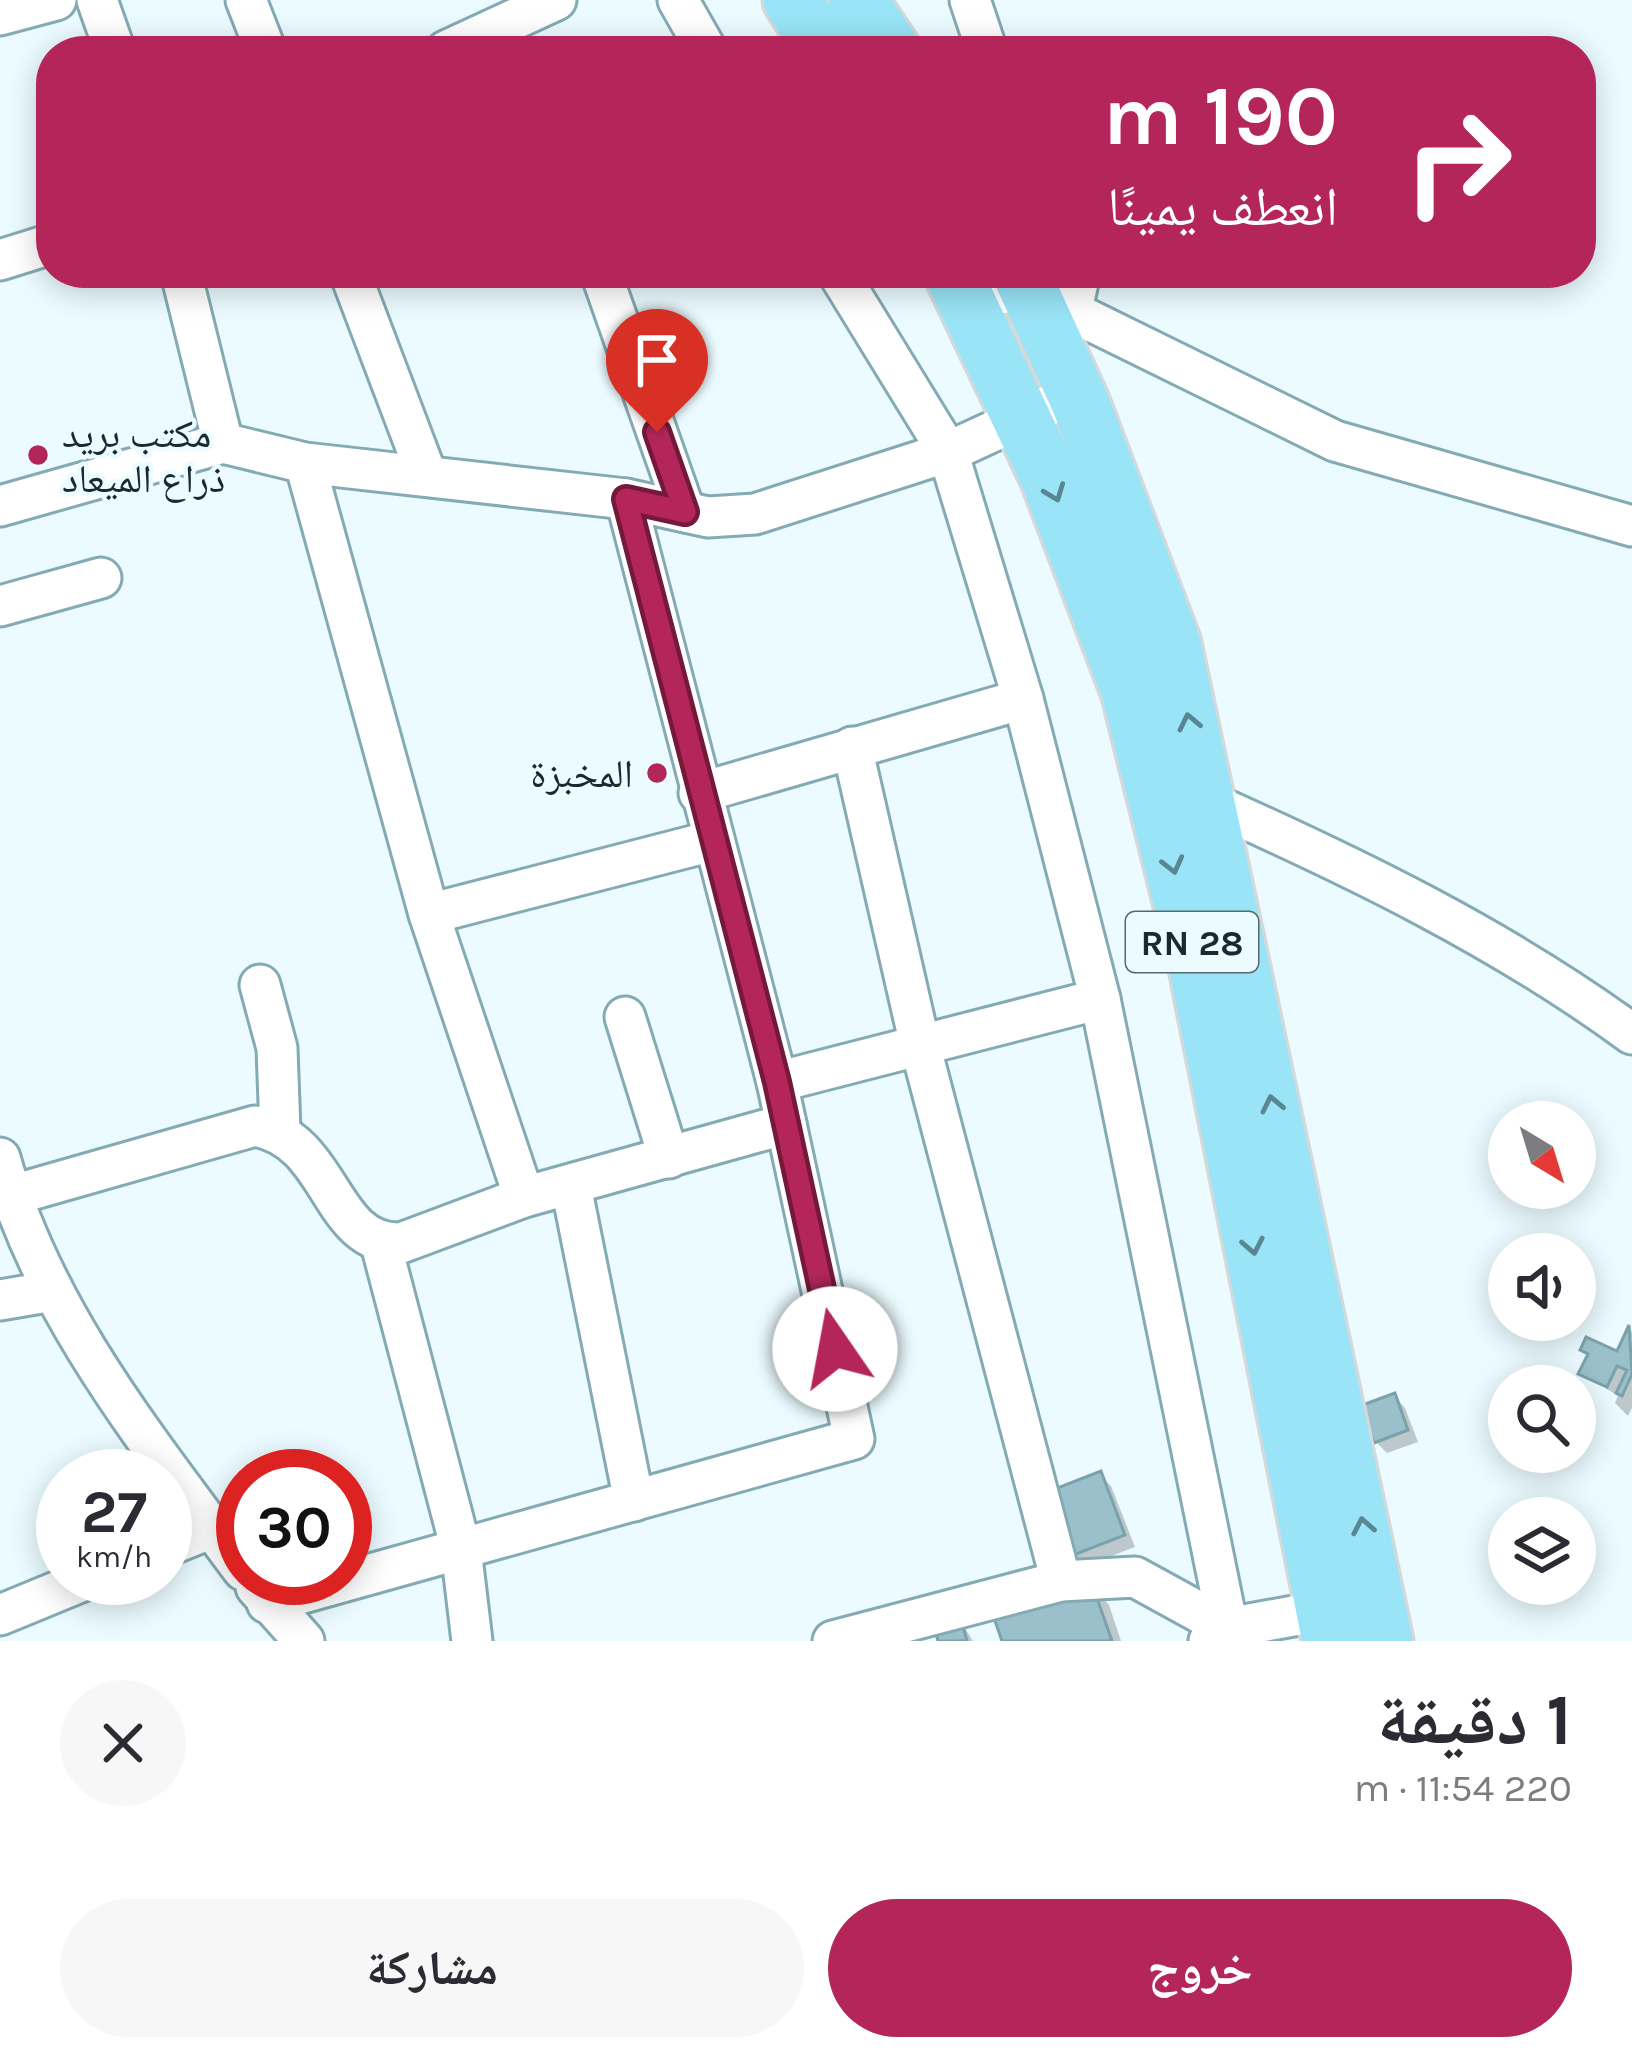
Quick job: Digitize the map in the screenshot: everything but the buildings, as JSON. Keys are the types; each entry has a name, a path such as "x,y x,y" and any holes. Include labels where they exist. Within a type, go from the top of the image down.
{"highway":[{"path":"792,0 815,36"},
{"path":"857,0 882,36"},
{"name":"RN 28","path":"960,288 1023,415 1130,691 1354,1623"},
{"name":"RN 28","path":"1051,288 1076,393 1172,644 1206,801 1354,1623"}],"street":[{"path":"0,15 56,0"},
{"path":"97,0 110,36"},
{"path":"246,0 260,36"},
{"path":"483,36 556,0"},
{"path":"678,0 698,36"},
{"path":"970,0 982,36"},
{"path":"0,260 36,249"},
{"path":"186,288 223,443"},
{"path":"356,288 427,476"},
{"path":"606,288 685,512"},
{"path":"847,288 948,452 1023,699 1100,999 1218,1634"},
{"path":"1053,288 1336,441 1632,526"},
{"path":"0,506 223,443 305,463 626,499 708,517 755,514 948,452 1076,393"},
{"path":"305,463 429,914 524,1197"},
{"path":"274,1617 461,1549 854,1439 777,1082 626,499"},
{"path":"0,606 101,578"},
{"path":"699,793 1023,699"},
{"path":"852,747 920,1046 1061,1581"},
{"path":"1206,801 1310,848 1532,963 1632,1034"},
{"path":"429,914 712,841"},
{"path":"260,985 278,1048 280,1131"},
{"path":"777,1082 1100,999"},
{"path":"625,1017 669,1158"},
{"path":"216,1533 118,1400 53,1291 6,1177 255,1126 280,1131 298,1143 362,1234 381,1244 400,1243 524,1197 786,1124"},
{"path":"571,1186 634,1501"},
{"path":"381,1244 461,1549 472,1641"},
{"path":"0,1300 53,1291"},
{"path":"192,1536 212,1528"},
{"path":"833,1641 1061,1581 1135,1576 1218,1634 1354,1623"},
{"path":"0,1615 36,1600"}],"place":[{"name":"مكتب بريد ذراع الميعاد","path":"38,455"},
{"name":"المخبزة","path":"657,773"}],"route":[{"path":"657,432 685,512 626,499 777,1082 835,1349"}]}
